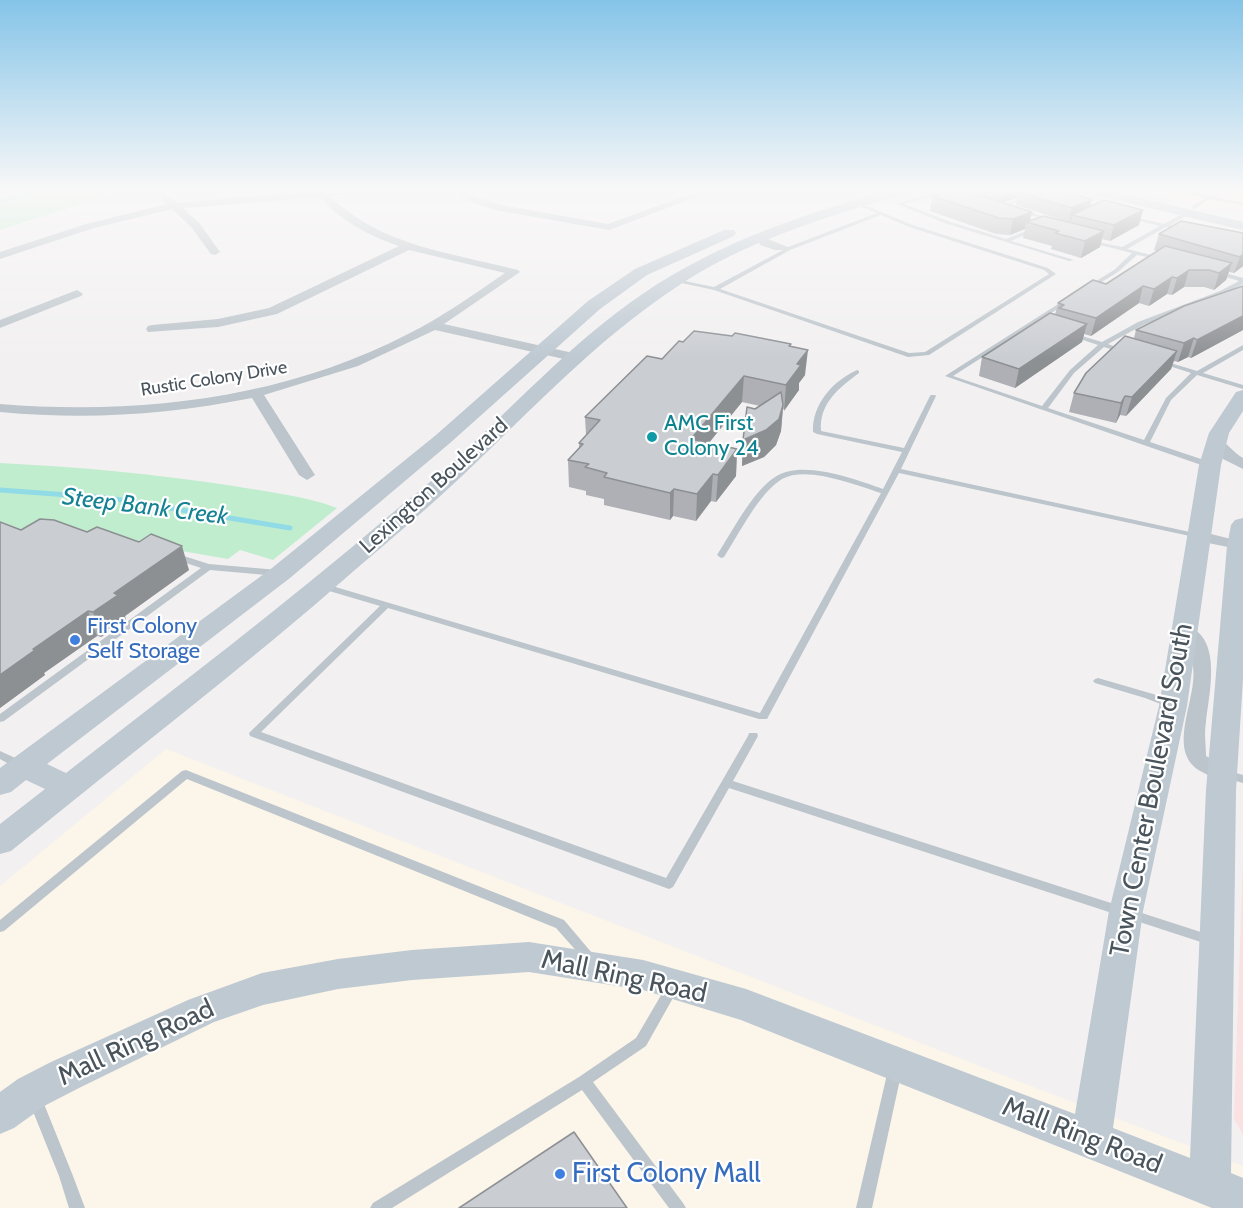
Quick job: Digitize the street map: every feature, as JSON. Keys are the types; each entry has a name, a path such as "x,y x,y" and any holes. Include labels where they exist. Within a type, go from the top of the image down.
{"main road":[{"name":"Lexington Boulevard","path":"8,768 281,573 442,439 594,305 641,272 711,246"},
{"name":"Lexington Boulevard","path":"0,842 322,586 453,472 573,357 650,297 729,246"},
{"name":"Town Center Boulevard South","path":"1091,1139 1126,911 1173,706 1213,454 1231,411 1243,396"},
{"name":"Town Center Boulevard South","path":"1227,1192 1218,942 1233,776 1242,539"},
{"path":"281,573 322,586"},
{"path":"8,768 69,788"},
{"name":"Mall Ring Road","path":"0,1115 32,1092 188,1017 262,989 338,974 401,966 530,957 643,975 746,1005 1227,1192"}],"street":[{"path":"0,255 26,246"},
{"path":"211,246 215,252"},
{"path":"152,329 218,323 273,311 407,246"},
{"name":"Rustic Colony Drive","path":"0,408 93,412 168,407 256,393 300,383 339,370 434,326 514,273 409,246"},
{"path":"0,324 77,294"},
{"path":"434,326 573,357"},
{"path":"256,393 307,476"},
{"path":"1213,454 1228,456 1243,464"},
{"path":"1199,536 1242,539"},
{"path":"1184,631 1197,645 1203,670 1195,726 1196,758 1201,763 1233,776"}],"lane":[{"path":"768,246 786,249"},
{"path":"715,289 793,246"},
{"path":"675,281 715,289 908,355 927,354 1053,274 1046,269 974,246"},
{"path":"1024,246 1071,260"},
{"path":"1111,246 1168,261"},
{"path":"1122,249 1126,246"},
{"path":"1081,293 1116,271 1136,253"},
{"path":"1212,272 1243,280"},
{"path":"1044,408 1070,371 1103,344 1132,327 1227,290 1243,280"},
{"path":"1071,298 948,376 1146,444 1213,454"},
{"path":"1032,323 1042,326"},
{"path":"1062,332 1133,354"},
{"path":"1146,444 1168,399 1196,373 1243,347"},
{"path":"1154,360 1243,387"},
{"path":"857,372 828,396 814,420 817,432 907,451"},
{"path":"322,586 763,717 897,470 933,396"},
{"path":"897,470 1199,536"},
{"path":"721,555 765,489 780,476 793,471 868,486 885,492"},
{"path":"161,552 208,567 281,573"},
{"path":"0,719 208,567"},
{"path":"386,605 254,734 669,884 753,736"},
{"path":"1098,681 1149,696 1173,706"},
{"path":"0,927 186,774 560,924 598,968"},
{"path":"726,783 1218,942"},
{"path":"378,1208 584,1081 641,1042 675,984"},
{"path":"864,1208 897,1064"},
{"path":"584,1081 678,1208"},
{"path":"32,1092 77,1208"}],"shaded area":[{"path":"166,749 1054,1095 1243,1166 1243,1208 0,1208 0,886"},
{"path":"1243,856 1243,1135 1234,1119"}],"green space":[{"path":"0,463 117,472 205,482 312,500 337,508 273,560 240,550 228,559 89,535 0,528"}],"building":[{"path":"1164,246 1232,263 1219,273 1209,270 1189,270 1177,278 1172,277 1154,289 1143,286 1096,318 1059,308 1064,305 1058,303 1093,280 1106,284"},
{"path":"1203,246 1243,246 1243,254 1240,257"},
{"path":"1243,286 1243,316 1197,340 1194,338 1184,343 1136,330 1184,306"},
{"path":"1050,313 1087,324 1019,369 982,357"},
{"name":"AMC First Colony 24","path":"694,331 732,336 735,333 791,344 789,346 808,350 797,364 801,365 786,385 744,376 691,439 737,449 718,475 713,474 697,494 674,489 670,493 604,477 607,473 585,467 589,464 568,460 583,444 579,443 600,420 585,417 647,356 662,359 679,341 683,342"},
{"path":"1125,336 1177,351 1132,397 1125,396 1121,403 1074,393 1086,373"},
{"path":"781,392 783,405 779,419 766,430 743,440 747,407 755,409"},
{"path":"40,519 54,520 87,532 97,527 139,542 151,534 182,546 114,593 118,595 93,612 88,611 0,675 0,522 21,530"},
{"name":"First Colony Mall","path":"574,1132 627,1208 459,1208"}],"waterway":[{"name":"Steep Bank Creek","path":"0,490 109,498 290,528"}],"place":[{"name":"AMC First Colony 24","path":"652,437"},
{"name":"First Colony Self Storage","path":"75,640"},
{"name":"First Colony Mall","path":"560,1174"}]}
